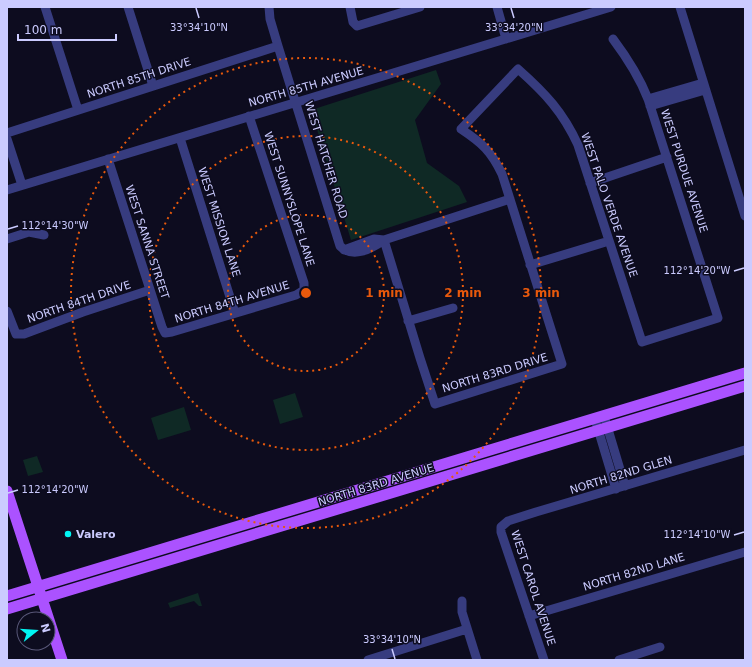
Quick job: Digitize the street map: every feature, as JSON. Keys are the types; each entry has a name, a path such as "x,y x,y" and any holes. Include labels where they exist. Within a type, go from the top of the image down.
{"main road":[{"name":"NORTH 83RD AVENUE","path":"7,596 745,373"},
{"name":"NORTH 83RD AVENUE","path":"7,609 745,386"},
{"path":"7,491 62,660"},
{"path":"203,537 207,549"}],"street":[{"path":"45,7 78,110"},
{"path":"128,7 153,86"},
{"name":"WEST HATCHER ROAD","path":"269,7 270,19 278,46 340,246 344,250 356,253 374,247 384,240"},
{"path":"350,7 353,22 357,26 420,7"},
{"path":"496,7 506,39"},
{"name":"NORTH 85TH AVENUE","path":"7,190 611,7"},
{"path":"680,7 745,216"},
{"name":"WEST PURDUE AVENUE","path":"613,39 642,82 718,318 642,342"},
{"name":"NORTH 85TH DRIVE","path":"7,133 278,46"},
{"name":"WEST PALO VERDE AVENUE","path":"510,199 502,174 492,154 484,145 462,129 518,69 552,102 569,126 578,145 642,342"},
{"path":"649,103 704,86"},
{"name":"WEST SUNNYSLOPE LANE","path":"249,116 304,283 304,290"},
{"name":"WEST MISSION LANE","path":"180,138 235,313"},
{"path":"7,139 22,185"},
{"path":"590,183 667,157"},
{"name":"WEST SANNA STREET","path":"108,159 165,333"},
{"path":"453,308 408,321 384,240 510,199 530,265 609,241"},
{"path":"7,239 29,232 44,236"},
{"name":"NORTH 83RD DRIVE","path":"408,321 435,404 562,364 530,265"},
{"name":"NORTH 84TH DRIVE","path":"7,311 16,334 24,334 76,314 150,290"},
{"name":"NORTH 84TH AVENUE","path":"165,333 296,295 304,290"},
{"path":"599,417 625,486"},
{"path":"603,430 616,489"},
{"name":"NORTH 82ND GLEN","path":"504,524 508,521 745,450"},
{"name":"WEST CAROL AVENUE","path":"504,524 501,527 501,532 544,660"},
{"name":"NORTH 82ND LANE","path":"529,616 745,552"},
{"path":"462,601 462,612 477,660"},
{"path":"368,660 384,658 467,629"},
{"path":"619,660 660,647"}],"green space":[{"path":"436,70 441,84 415,120 427,163 459,186 467,202 351,240 311,110"},
{"path":"295,393 303,417 280,424 273,400"},
{"path":"184,407 191,430 158,440 151,418"},
{"path":"37,456 43,472 28,476 23,460"},
{"path":"198,593 202,606 199,606 194,601 170,608 168,603"}],"place":[{"name":"Valero","path":"68,534"}]}
